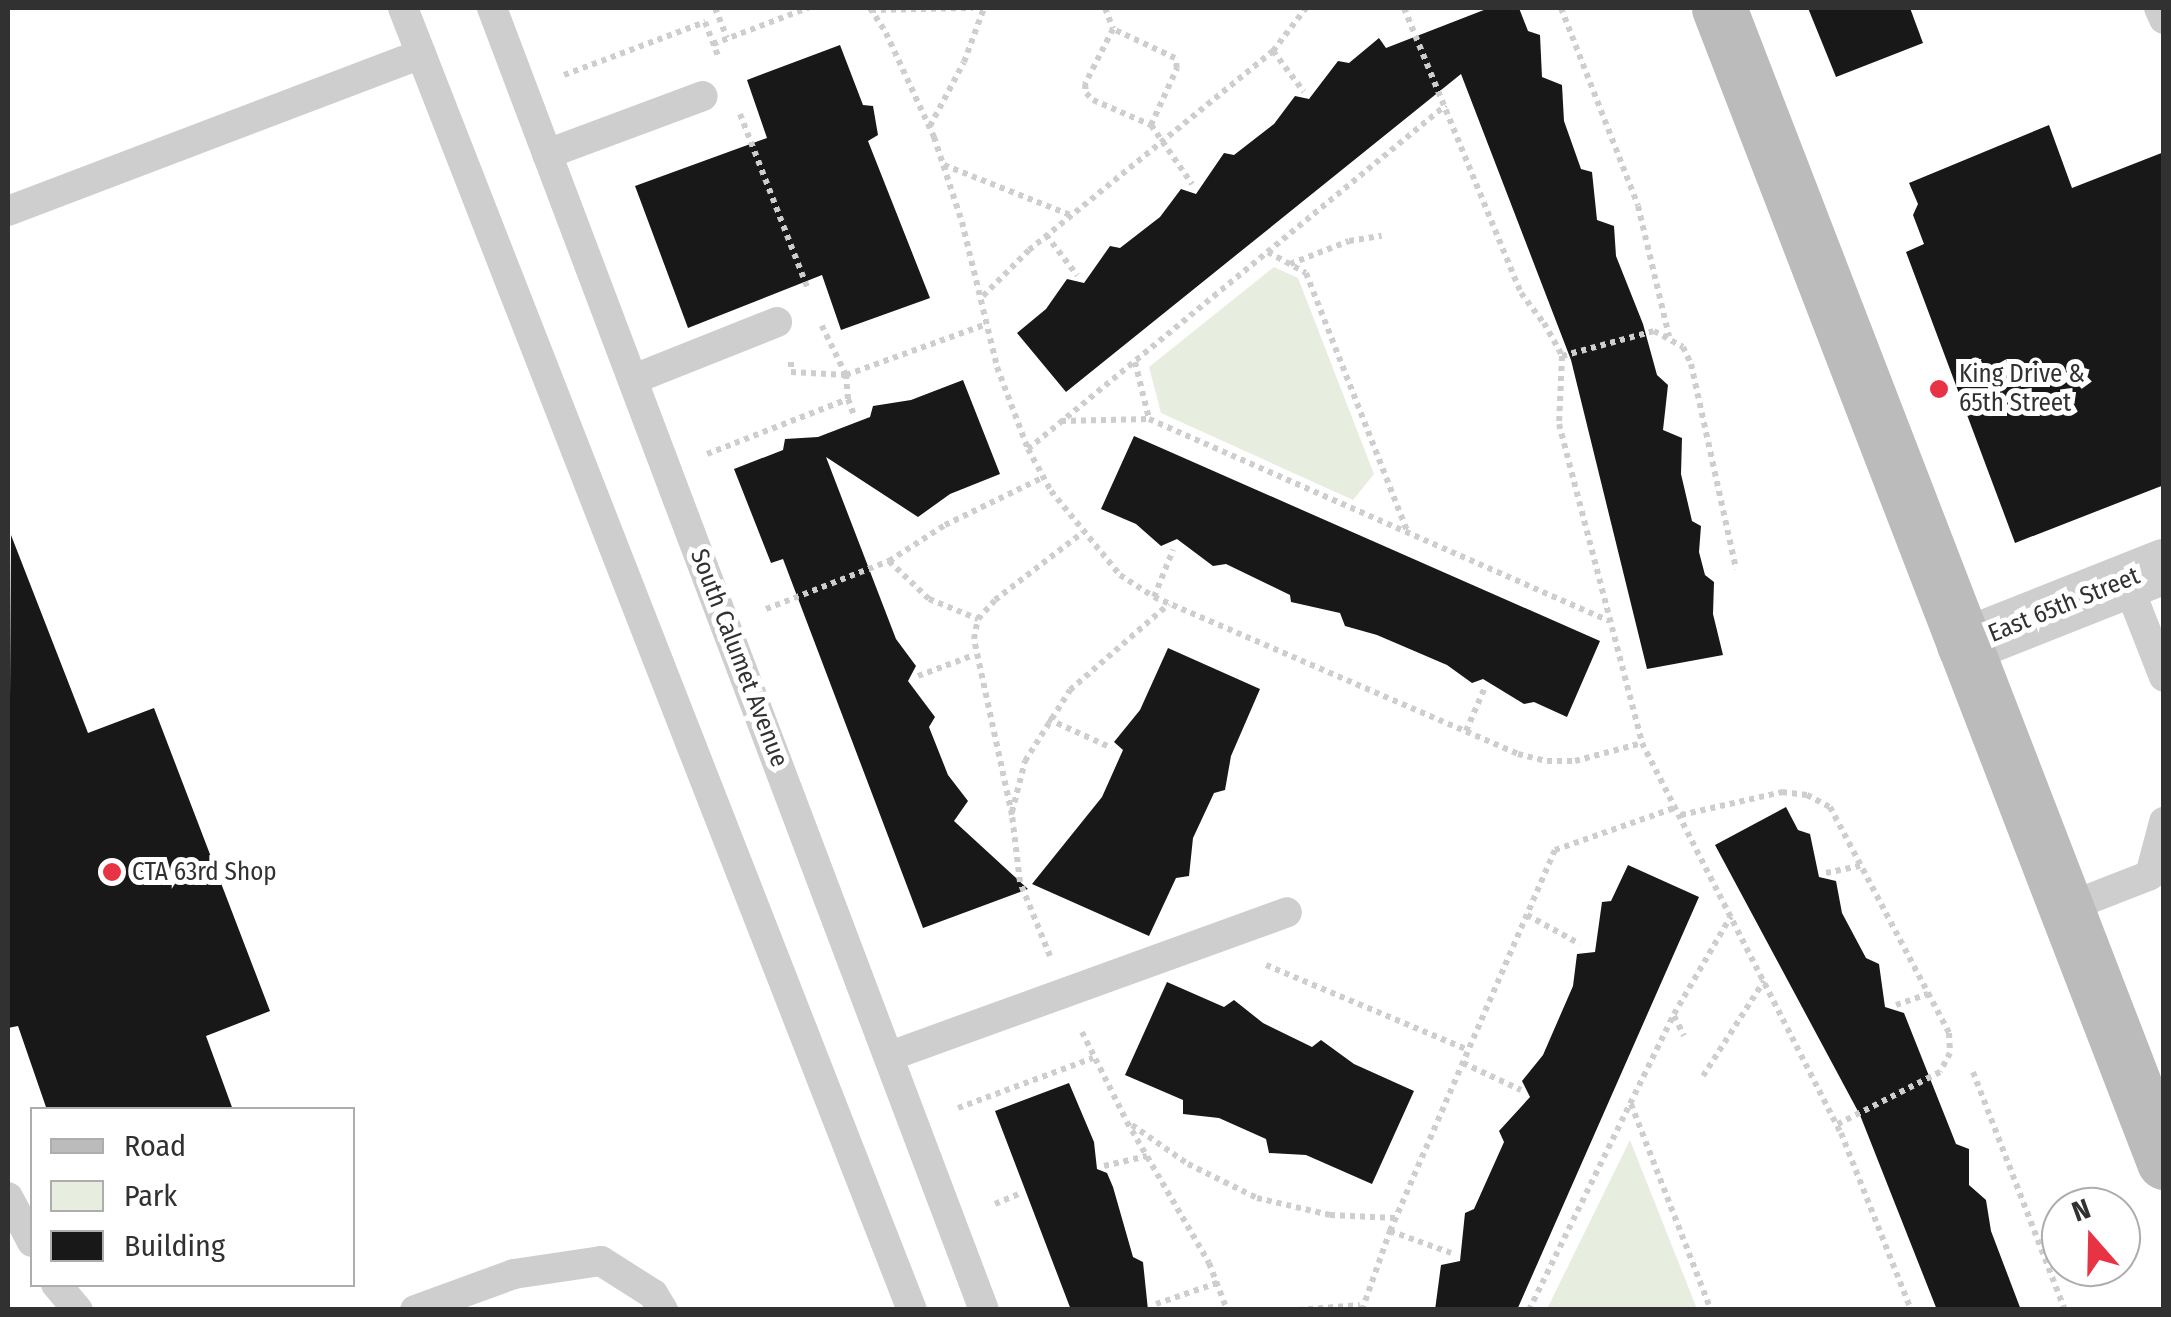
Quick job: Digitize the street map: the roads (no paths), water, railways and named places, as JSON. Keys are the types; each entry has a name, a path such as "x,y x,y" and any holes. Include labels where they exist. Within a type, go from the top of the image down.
{"main road":[{"path":"1719,8 2164,1162"}],"street":[{"name":"East 65th Street","path":"1964,645 2145,573"}],"lane":[{"path":"403,8 912,1310"},
{"name":"South Calumet Avenue","path":"492,8 984,1310"},
{"path":"2159,8 2164,19"},
{"path":"8,211 421,54"},
{"path":"546,154 703,96"},
{"path":"634,379 776,322"},
{"path":"2145,573 2164,677"},
{"path":"2066,908 2150,876 2164,822"},
{"path":"890,1056 1287,912"},
{"path":"8,1197 30,1238"},
{"path":"415,1310 514,1274 601,1262 652,1294 663,1310"},
{"path":"59,1287 78,1310"}],"place":[{"name":"King Drive & 65th Street","path":"1939,389"},
{"name":"CTA 63rd Shop","path":"112,872"}]}
